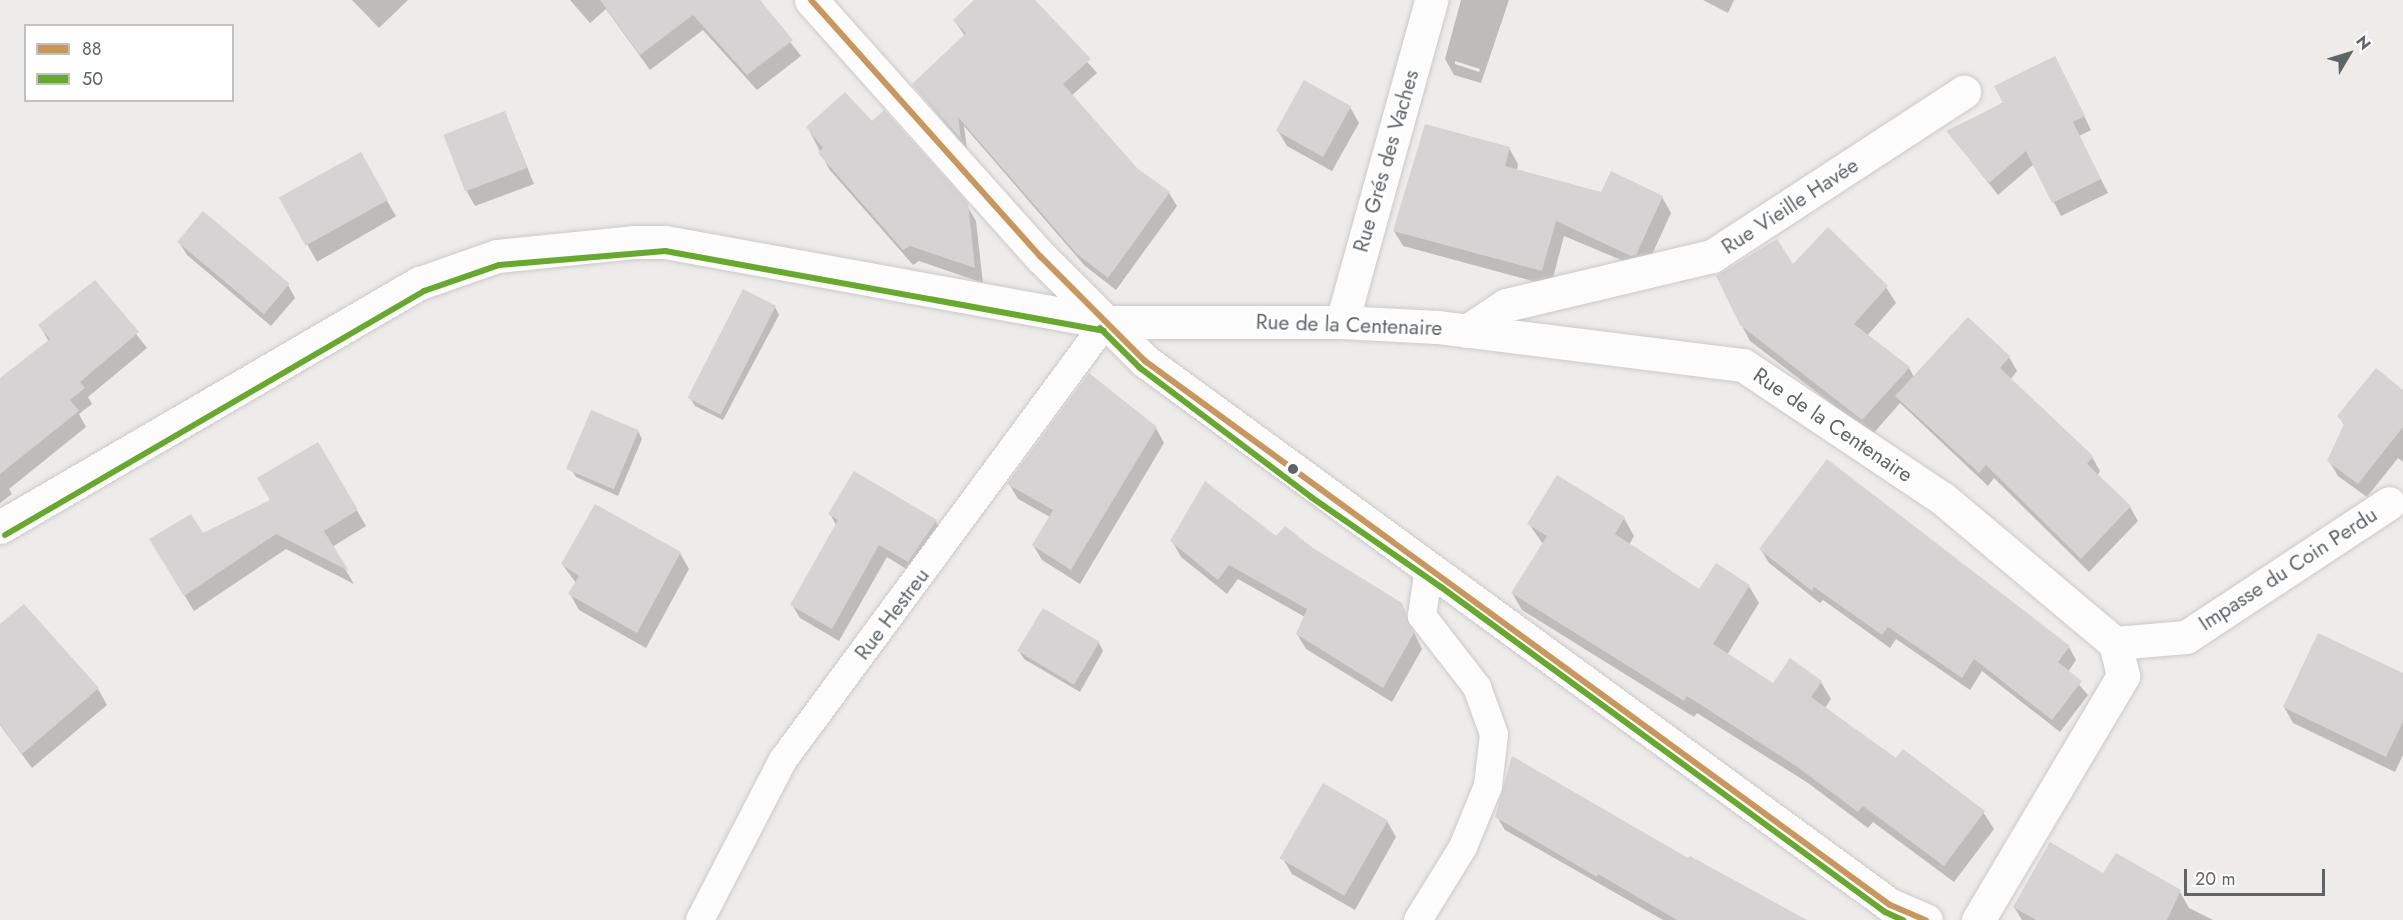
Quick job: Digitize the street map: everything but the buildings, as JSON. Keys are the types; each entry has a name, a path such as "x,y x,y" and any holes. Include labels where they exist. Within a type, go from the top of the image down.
{"street":[{"path":"811,0 1041,257 1145,361 1316,490 1438,574 1890,905 1926,920"},
{"name":"Rue Grés des Vaches","path":"1341,322 1431,0"},
{"name":"Rue Vieille Havée","path":"1467,331 1506,305 1712,256 1964,92"},
{"name":"Rue de la Centenaire","path":"0,527 420,283 497,256 665,242 1106,322 1341,322 1467,331 1743,365 1942,498 2115,643"},
{"name":"Impasse du Coin Perdu","path":"2115,643 2186,637 2389,503"},
{"path":"1978,920 2123,676 2115,643"}],"lane":[{"name":"Rue Hestreu","path":"700,920 783,760 1106,322"},
{"path":"1418,920 1464,848 1488,786 1494,734 1477,687 1422,616 1438,574"}],"transit line":[{"name":"88","path":"811,0 1041,257 1145,361 1890,905 1926,920"},
{"name":"50","path":"5,535 424,291 499,265 665,251 1104,331"},
{"name":"50","path":"1100,328 1140,368 1311,497 1441,587 1885,912 1903,920"}]}
